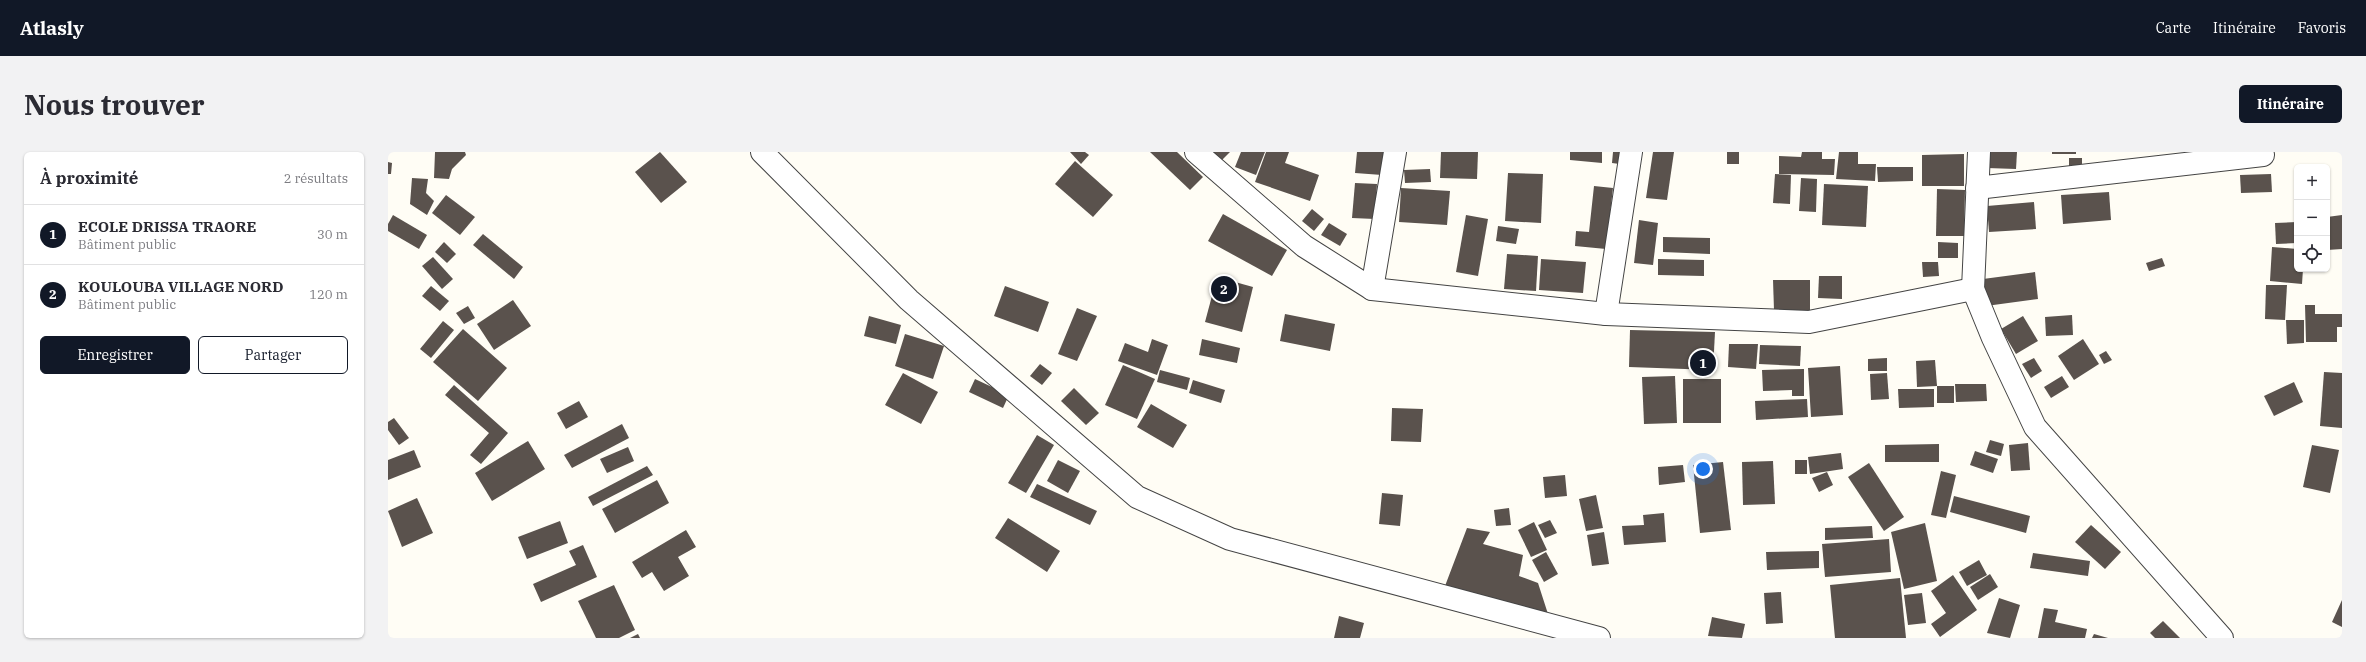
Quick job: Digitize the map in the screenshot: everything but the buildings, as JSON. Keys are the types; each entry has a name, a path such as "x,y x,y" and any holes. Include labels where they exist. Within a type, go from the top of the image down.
{"street":[{"path":"762,152 909,300 1137,497 1230,539 1599,638"},
{"path":"1196,152 1304,246 1372,289 1606,314 1809,322 1973,289"},
{"path":"1372,289 1395,152"},
{"path":"1606,314 1631,152"},
{"path":"1979,152 1973,289 1993,338 2035,427 2222,638"},
{"path":"1977,188 2263,155"}],"place":[{"name":"KOULOUBA VILLAGE NORD","path":"1224,289"},
{"name":"ECOLE DRISSA TRAORE","path":"1703,363"}]}
